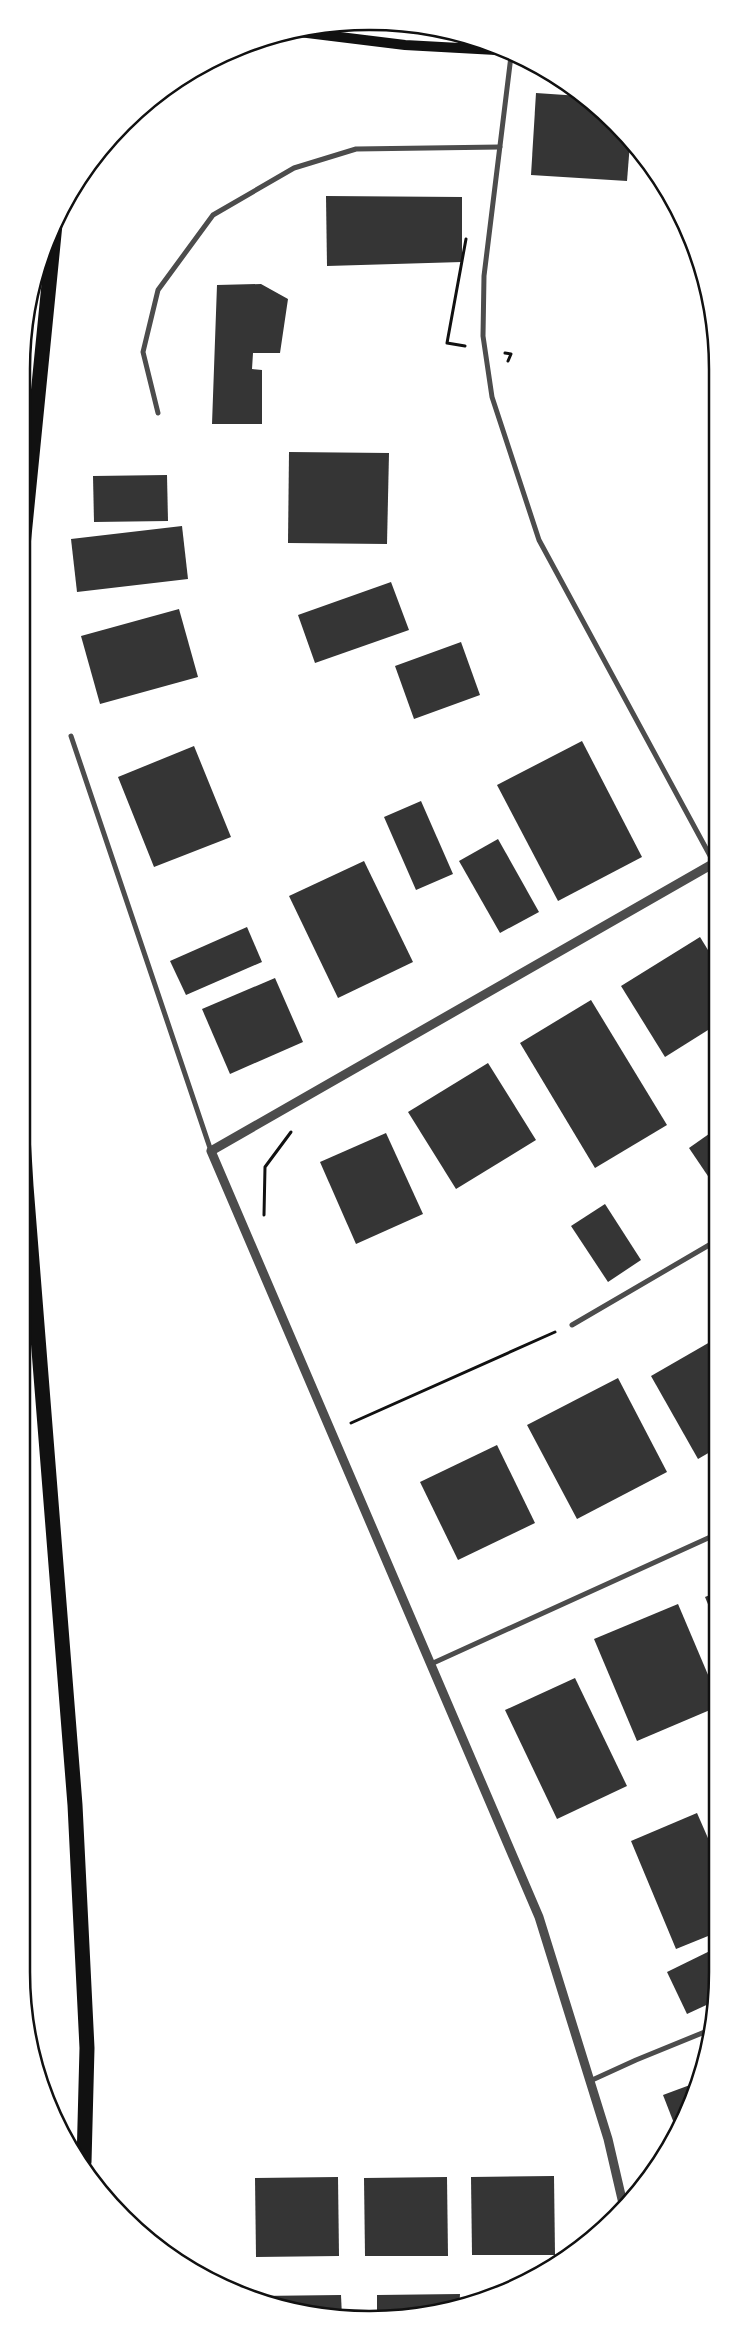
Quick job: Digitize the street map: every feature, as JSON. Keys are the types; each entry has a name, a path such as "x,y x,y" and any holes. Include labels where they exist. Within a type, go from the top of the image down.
{"highway":[{"path":"30,473 51,252"},
{"path":"30,1237 75,1805 87,2048 84,2156"}],"main road":[{"path":"318,34 406,45 482,49"}],"street":[{"path":"511,61 484,276 483,336 492,397 539,540 709,852"},
{"path":"158,413 143,352 158,290 212,215 294,168 356,149 500,147"},
{"path":"71,736 211,1151 539,1917 608,2139 622,2199"},
{"path":"211,1151 709,866"},
{"path":"572,1325 709,1245"},
{"path":"431,1664 709,1538"},
{"path":"590,2081 703,2033"}],"path":[{"path":"263,1224 265,1168 296,1125"},
{"path":"332,1432 572,1325"}],"building":[{"path":"536,93 569,95 610,129 629,151 627,181 531,175"},
{"path":"326,196 462,197 462,262 327,266"},
{"path":"261,284 288,299 280,353 253,353 252,369 262,370 262,424 212,424 217,285"},
{"path":"289,452 389,453 387,544 288,543"},
{"path":"167,475 168,521 94,522 93,476"},
{"path":"182,526 188,579 77,592 71,539"},
{"path":"391,582 409,630 315,663 298,615"},
{"path":"179,609 198,677 100,704 81,636"},
{"path":"461,642 480,695 414,719 395,666"},
{"path":"582,741 642,857 558,901 497,785"},
{"path":"194,746 231,837 154,867 118,777"},
{"path":"421,801 453,874 416,890 384,817"},
{"path":"498,839 539,912 500,933 459,861"},
{"path":"364,861 413,962 338,998 289,896"},
{"path":"247,927 262,962 186,995 170,961"},
{"path":"700,937 709,952 709,1029 665,1057 621,986"},
{"path":"275,978 303,1042 230,1074 202,1009"},
{"path":"591,1000 667,1125 595,1168 520,1043"},
{"path":"488,1063 536,1140 456,1189 408,1112"},
{"path":"386,1133 423,1214 356,1244 320,1162"},
{"path":"709,1134 709,1178 689,1148"},
{"path":"605,1204 641,1260 608,1282 571,1226"},
{"path":"709,1343 709,1453 698,1459 651,1376"},
{"path":"618,1378 667,1472 577,1519 527,1425"},
{"path":"497,1445 535,1523 458,1560 420,1482"},
{"path":"709,1595 709,1607 705,1597"},
{"path":"678,1604 709,1677 709,1710 637,1741 594,1639"},
{"path":"575,1678 627,1786 557,1819 505,1710"},
{"path":"697,1813 709,1840 709,1936 676,1949 631,1841"},
{"path":"709,1951 707,2005 687,2014 667,1972"},
{"path":"689,2085 674,2123 663,2095"},
{"path":"554,2176 555,2255 472,2255 471,2177"},
{"path":"338,2177 339,2256 256,2257 255,2178"},
{"path":"447,2177 448,2256 365,2256 364,2178"},
{"path":"460,2294 460,2298 436,2304 377,2311 377,2295"},
{"path":"341,2295 342,2310 303,2304 270,2296"}]}
